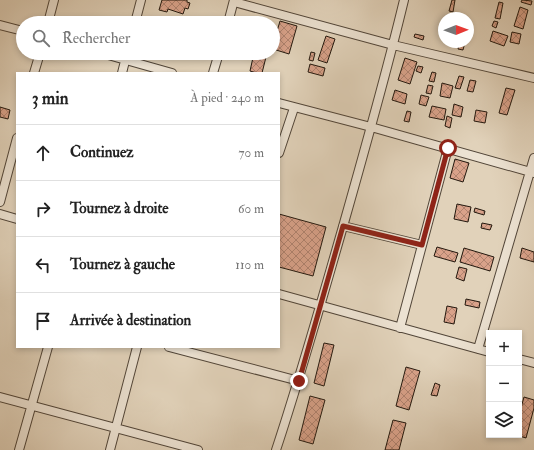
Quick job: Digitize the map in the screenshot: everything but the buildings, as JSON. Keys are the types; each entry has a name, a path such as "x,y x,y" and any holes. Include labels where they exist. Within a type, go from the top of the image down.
{"street":[{"path":"50,16 54,0"},
{"path":"137,16 141,0"},
{"path":"276,450 299,381 371,127 404,0"},
{"path":"230,16 234,1 393,45 534,78"},
{"path":"0,25 16,29"},
{"path":"34,72 38,60"},
{"path":"122,72 125,60"},
{"path":"137,60 169,72"},
{"path":"213,72 217,60"},
{"path":"280,103 532,172"},
{"path":"280,151 294,108"},
{"path":"0,202 16,142"},
{"path":"400,328 448,148"},
{"path":"478,349 532,172 534,158"},
{"path":"0,214 16,219"},
{"path":"343,226 422,245"},
{"path":"280,294 486,351"},
{"path":"20,450 48,348"},
{"path":"110,450 137,348"},
{"path":"173,348 299,381"},
{"path":"522,360 534,363"},
{"path":"0,397 198,450"}],"route":[{"path":"299,381 343,226 422,245 448,148"}]}
